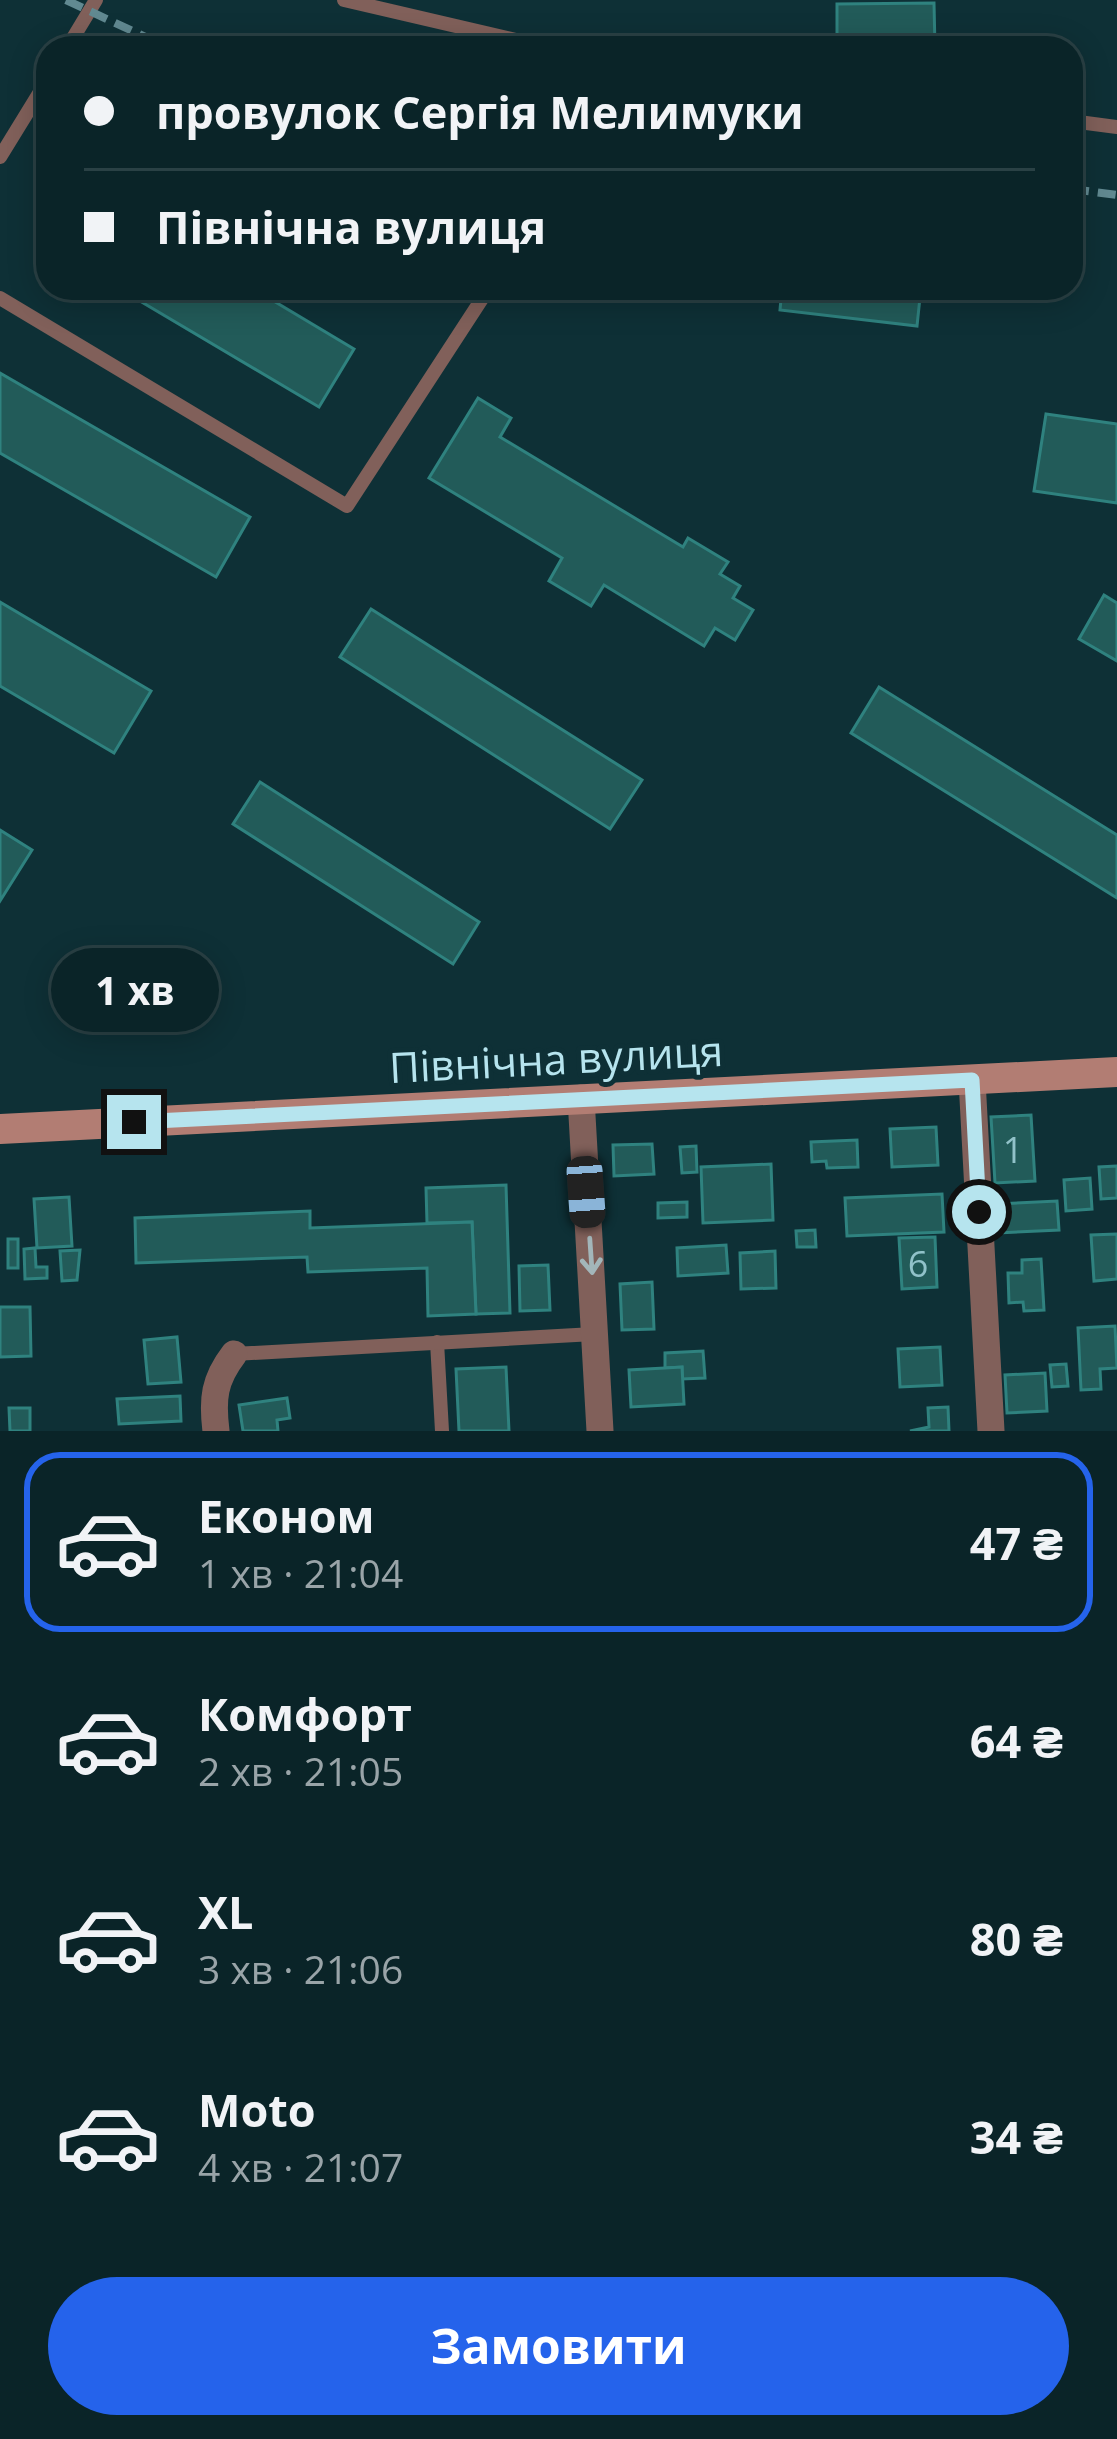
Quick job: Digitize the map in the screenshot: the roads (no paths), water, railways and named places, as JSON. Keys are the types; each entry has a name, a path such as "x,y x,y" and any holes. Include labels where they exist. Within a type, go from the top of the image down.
{"main road":[{"name":"Північна вулиця","path":"0,1130 1117,1072"}],"street":[{"path":"972,1080 991,1431"},
{"path":"581,1098 600,1431"},
{"path":"216,1431 212,1400 219,1374 234,1354"}],"lane":[{"path":"74,36 96,0"},
{"path":"344,0 498,36"},
{"path":"0,157 36,98"},
{"path":"1083,124 1117,128"},
{"path":"0,298 347,506 481,300"},
{"path":"234,1354 595,1334"},
{"path":"437,1342 442,1431"}],"railway":[{"path":"66,0 143,36"},
{"path":"1083,191 1117,195"}]}
